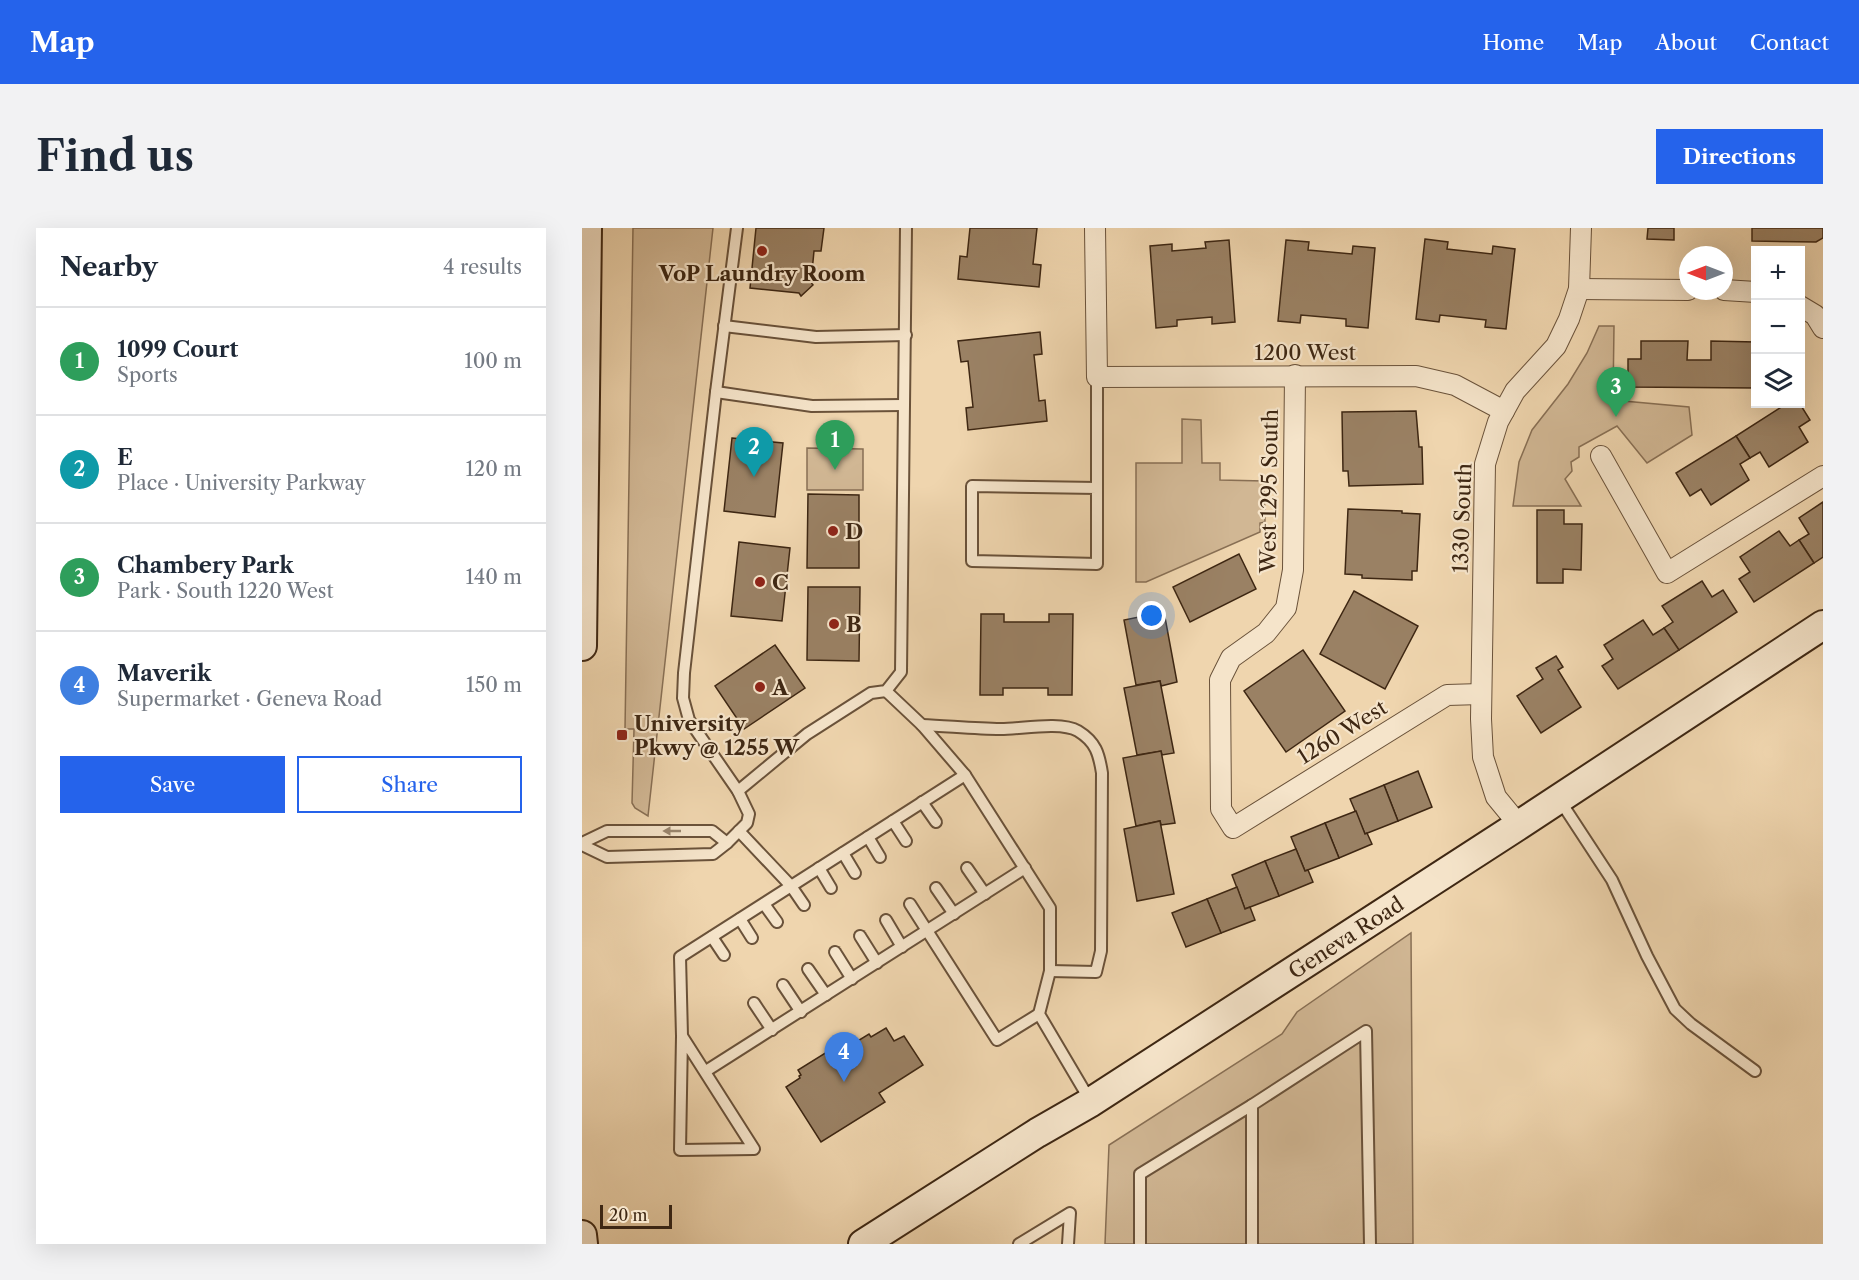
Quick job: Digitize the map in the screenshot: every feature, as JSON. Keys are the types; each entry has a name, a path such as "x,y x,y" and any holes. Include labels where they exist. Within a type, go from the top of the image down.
{"main road":[{"path":"582,646 587,228"},
{"name":"Geneva Road","path":"863,1244 1037,1132 1091,1102 1823,625"},
{"path":"582,1235 584,1244"}],"street":[{"path":"1095,228 1098,377"},
{"name":"1330 South","path":"1519,825 1496,797 1483,757 1480,719 1485,464 1498,422 1515,391 1556,346 1569,319 1579,288 1581,228"},
{"path":"1579,288 1679,290"},
{"path":"1733,291 1751,292"},
{"name":"West 1295 South","path":"1233,828 1221,809 1220,680 1231,658 1266,633 1286,608 1293,570 1295,375"},
{"name":"1200 West","path":"1098,377 1416,376 1455,385 1504,411"},
{"path":"1601,456 1667,573 1823,476"},
{"name":"1260 West","path":"1233,828 1446,695 1481,694"}],"lane":[{"path":"582,844 608,857 713,855 747,823 749,814 738,791 689,720 683,698 716,392 737,228"},
{"path":"738,791 807,734 871,693 885,691 901,672 906,228"},
{"path":"724,326 816,337 906,335"},
{"path":"1097,488 972,486 972,561 1097,564 1098,377"},
{"path":"716,392 812,406 903,405"},
{"path":"885,691 922,725 965,775 1050,908 1050,971 1039,1014 997,1040 910,904"},
{"path":"922,725 1000,729 1059,726 1076,730 1090,740 1099,755 1101,773 1101,951 1096,972 1050,971"},
{"path":"682,1036 754,1149 680,1150 682,1036 680,957 965,775"},
{"path":"1559,799 1612,880 1647,956 1675,1009 1691,1024 1755,1071"},
{"path":"922,802 936,822"},
{"path":"893,821 906,841"},
{"path":"582,844 607,831 712,831 727,843"},
{"path":"739,831 791,886 804,905"},
{"path":"868,837 880,857"},
{"path":"843,853 855,873"},
{"path":"819,868 831,888"},
{"path":"967,868 985,894"},
{"path":"706,1071 1025,868"},
{"path":"936,888 954,914"},
{"path":"764,904 777,922"},
{"path":"740,919 753,938"},
{"path":"885,920 902,946"},
{"path":"860,936 877,963"},
{"path":"712,937 724,956"},
{"path":"835,952 852,979"},
{"path":"808,969 826,995"},
{"path":"783,985 801,1012"},
{"path":"754,1003 772,1030"},
{"path":"1039,1014 1091,1102"},
{"path":"1140,1244 1140,1174 1366,1031 1370,1244"},
{"path":"1252,1105 1252,1244"},
{"path":"1019,1244 1070,1213 1068,1244"}],"shaded area":[{"path":"633,228 713,228 648,816 635,808 632,803 634,729 625,729"},
{"path":"1599,326 1614,326 1613,400 1689,407 1692,435 1647,463 1617,426 1579,447 1579,457 1571,462 1572,471 1565,479 1581,506 1513,506 1519,462 1532,430 1568,384 1587,353"},
{"path":"1182,419 1201,420 1202,463 1220,463 1220,480 1264,481 1265,522 1260,523 1260,532 1146,582 1136,582 1136,463 1182,463"},
{"path":"807,448 863,449 863,490 807,490"},
{"path":"1411,933 1413,1244 1105,1244 1109,1145 1282,1034 1297,1012"}],"building":[{"path":"756,228 824,228 821,251 814,251 811,282 813,285 801,296 799,293 750,288"},
{"path":"970,228 1037,228 1033,264 1041,265 1039,287 958,279 960,256 967,257"},
{"path":"1648,228 1674,228 1674,240 1647,239"},
{"path":"1752,228 1823,228 1823,238 1816,242 1752,241"},
{"path":"1425,239 1448,242 1447,249 1492,254 1493,246 1515,249 1506,329 1485,327 1486,320 1440,315 1439,322 1416,319"},
{"path":"1229,240 1235,322 1212,324 1212,317 1177,320 1177,326 1156,328 1150,246 1172,244 1172,251 1206,248 1205,242"},
{"path":"1286,240 1309,242 1308,250 1352,254 1353,246 1375,248 1368,328 1346,326 1346,319 1301,315 1300,323 1278,321"},
{"path":"1040,332 1042,354 1034,355 1039,401 1045,400 1047,421 968,430 966,408 973,407 968,361 961,362 958,341"},
{"path":"1641,341 1688,341 1687,360 1711,360 1711,341 1751,342 1751,388 1628,387 1628,359 1641,359"},
{"path":"1780,408 1802,408 1810,420 1799,427 1808,442 1769,467 1760,452 1750,458 1736,436"},
{"path":"1416,411 1419,447 1422,447 1423,484 1349,486 1348,471 1343,471 1342,412"},
{"path":"1736,436 1750,458 1740,464 1749,480 1711,505 1701,489 1690,496 1676,473"},
{"path":"732,438 783,443 775,517 724,511"},
{"name":"D","path":"808,494 859,495 859,568 807,568"},
{"path":"1823,502 1823,557 1814,563 1799,540 1809,534 1799,518"},
{"path":"1348,509 1420,514 1417,571 1412,571 1412,580 1362,578 1362,575 1345,574"},
{"path":"1537,510 1564,510 1564,524 1582,524 1581,570 1563,569 1563,583 1537,583"},
{"path":"1779,531 1790,546 1799,540 1814,563 1754,602 1739,579 1750,572 1740,557"},
{"name":"C","path":"739,542 790,548 782,621 731,616"},
{"path":"1239,554 1256,589 1190,622 1173,587"},
{"path":"1702,581 1712,597 1723,590 1737,612 1679,650 1664,628 1673,622 1662,606"},
{"name":"B","path":"808,587 860,587 859,661 807,660"},
{"path":"1354,591 1418,626 1385,689 1320,654"},
{"path":"1164,612 1177,682 1161,686 1160,681 1136,685 1124,620"},
{"path":"981,614 1004,614 1004,622 1049,622 1049,614 1073,614 1072,695 1048,695 1048,688 1003,688 1003,695 980,695"},
{"path":"1643,620 1653,635 1664,628 1679,650 1618,689 1602,666 1613,659 1604,645"},
{"name":"A","path":"775,645 805,688 744,729 715,686"},
{"path":"1303,650 1345,711 1286,752 1244,691"},
{"path":"1556,656 1563,667 1558,670 1581,707 1541,733 1517,696 1543,679 1536,668"},
{"path":"1160,681 1174,753 1162,755 1161,751 1137,755 1124,688"},
{"path":"1161,751 1175,823 1161,825 1160,821 1136,826 1123,758"},
{"path":"1418,771 1432,807 1398,821 1384,785"},
{"path":"1384,785 1398,821 1365,834 1350,799"},
{"path":"1356,811 1365,834 1367,833 1372,844 1339,858 1325,823"},
{"path":"1160,821 1174,894 1137,901 1124,829"},
{"path":"1325,823 1339,858 1305,871 1291,837"},
{"path":"1296,849 1305,871 1308,870 1313,882 1279,896 1265,861"},
{"path":"1265,861 1279,896 1245,909 1232,875"},
{"path":"1237,887 1245,909 1250,907 1255,920 1221,933 1207,899"},
{"path":"1207,899 1221,933 1186,947 1172,913"},
{"path":"886,1028 894,1041 904,1036 923,1065 879,1093 885,1102 821,1142 786,1087 800,1078 798,1070 843,1042 848,1047 869,1034 871,1037"}],"place":[{"name":"VoP Laundry Room","path":"762,251"},
{"name":"Chambery Park","path":"1616,417"},
{"name":"1099 Court","path":"835,470"},
{"name":"E","path":"754,477"},
{"name":"D","path":"833,531"},
{"name":"C","path":"760,582"},
{"name":"B","path":"834,624"},
{"name":"A","path":"760,687"},
{"name":"University Pkwy @ 1255 W","path":"622,735"},
{"name":"Maverik","path":"844,1082"}]}
